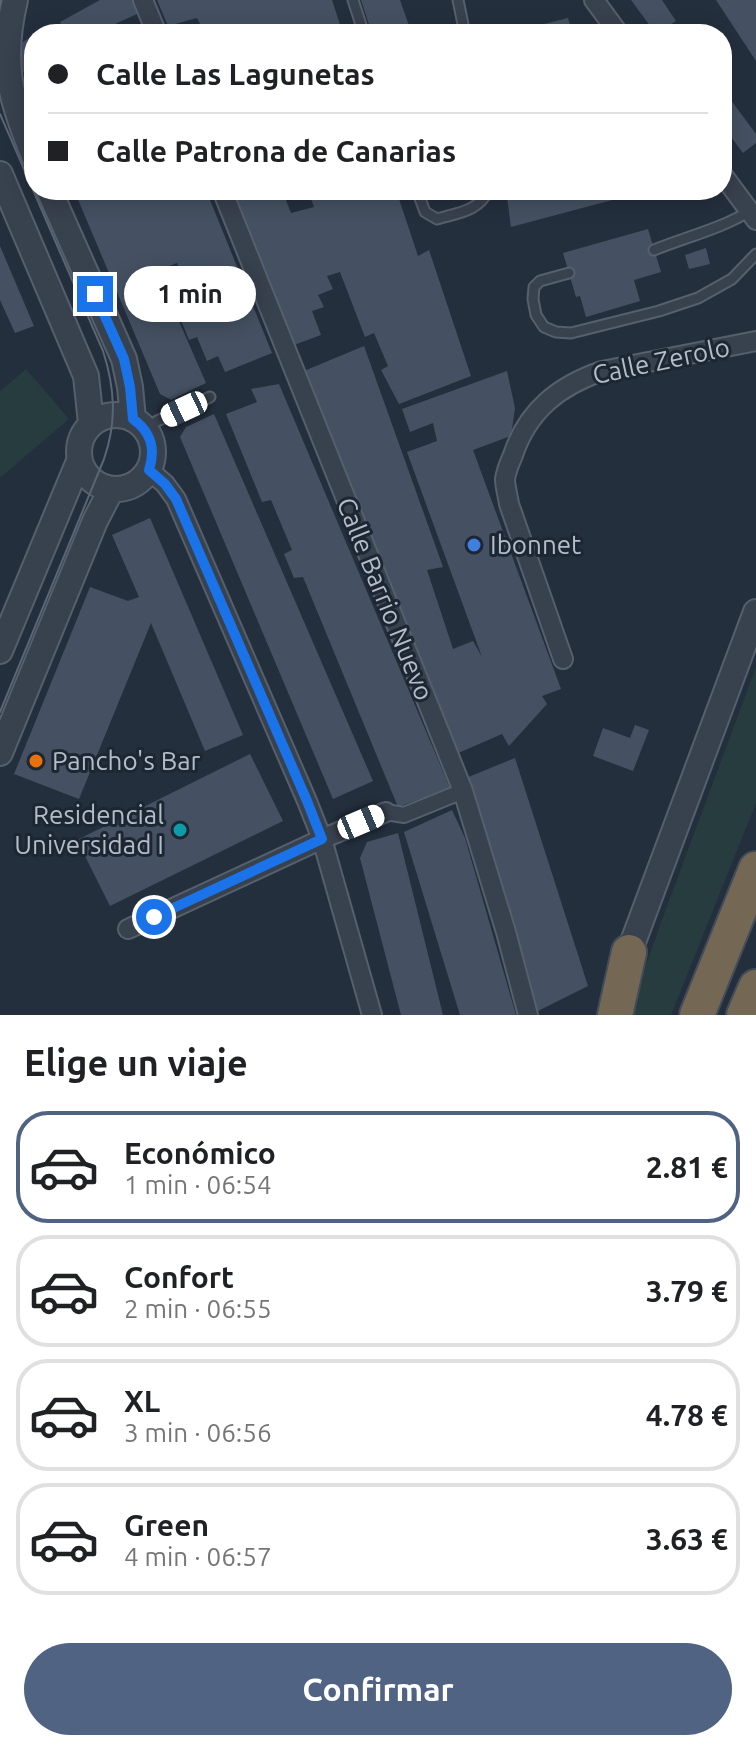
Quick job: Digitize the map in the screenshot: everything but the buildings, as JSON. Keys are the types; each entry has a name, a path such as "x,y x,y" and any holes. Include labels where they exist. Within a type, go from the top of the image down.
{"highway":[{"path":"697,1015 756,869"},
{"path":"615,1015 629,952"},
{"path":"744,1015 756,987"}],"street":[{"path":"143,0 153,24"},
{"path":"594,0 612,24"},
{"path":"18,3 4,53 5,76 24,131"},
{"path":"0,174 86,376 91,423"},
{"path":"732,187 753,215"},
{"path":"53,200 124,359 139,424"},
{"name":"Calle Barrio Nuevo","path":"226,200 463,791 528,1015"},
{"name":"Calle Zerolo","path":"563,659 509,504 505,478 514,451 531,418 564,388 602,371 756,341"},
{"path":"124,415 139,424 149,435 153,447 153,458 144,477 129,487 111,490 90,480 79,461 78,448 91,423 102,417 124,415"},
{"path":"0,651 79,461"},
{"path":"149,470 176,499 307,801 322,839 372,1015"},
{"path":"0,753 95,521 111,490"},
{"path":"604,1015 756,612"},
{"path":"128,929 386,812 404,815 463,791"}],"lane":[{"path":"353,0 361,24"},
{"path":"458,0 463,24"},
{"path":"421,200 425,212 437,219 478,206 483,200"},
{"path":"654,250 753,215"},
{"path":"569,273 540,281 534,287 536,315 544,327 556,332 571,333 698,298 732,279 756,254"},
{"path":"139,424 157,421 210,397"}],"green space":[{"path":"26,369 69,419 0,478 0,391"},
{"path":"756,667 756,803 671,1015 631,1015 663,917"}],"tram line":[{"path":"0,5 1,0"},
{"path":"0,114 24,169"},
{"path":"0,712 104,459 113,418 110,378 103,351 37,200"}],"place":[{"name":"Ibonnet","path":"474,545"},
{"name":"Pancho's Bar","path":"36,761"},
{"name":"Residencial Universidad I","path":"180,830"}],"route":[{"path":"95,294 124,359 133,419 149,435 153,447 149,470 176,499 322,839 154,917"}]}
